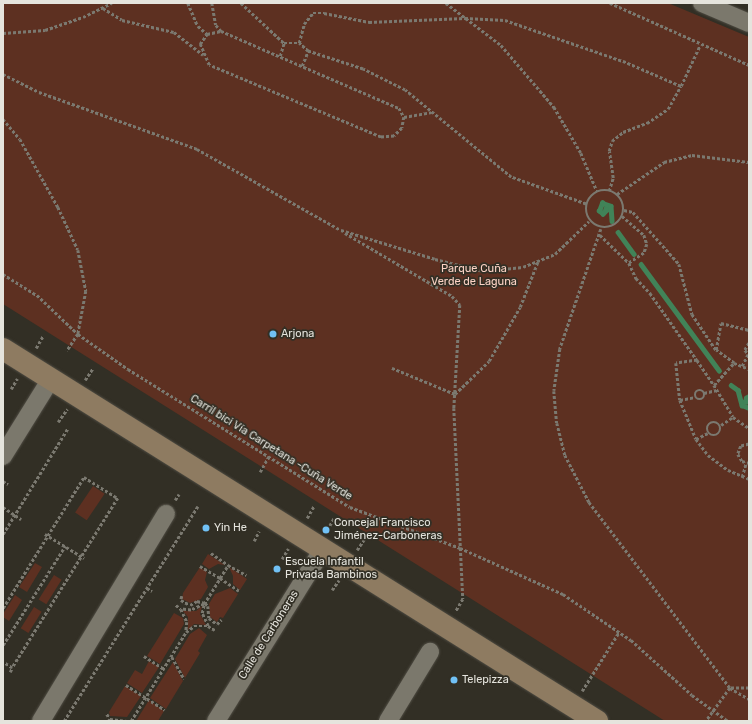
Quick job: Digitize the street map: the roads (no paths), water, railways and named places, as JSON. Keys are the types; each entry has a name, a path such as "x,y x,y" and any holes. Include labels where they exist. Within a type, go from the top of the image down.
{"street":[{"path":"702,3 749,23"},
{"path":"3,349 51,379 325,540 597,721"},
{"path":"3,456 51,379"},
{"path":"40,721 170,508"},
{"name":"Calle de Carboneras","path":"216,721 325,540"},
{"path":"388,721 430,652"}],"waterway":[{"path":"605,210 606,208 608,209 603,214 599,211 602,203 611,206 612,221"},
{"path":"618,232 634,254"},
{"path":"641,264 719,370"},
{"path":"731,385 738,390 742,405 749,408"},
{"path":"748,402 745,402 746,398 749,396"}],"place":[{"name":"Arjona","path":"273,334"},
{"name":"Yin He","path":"206,528"},
{"name":"Concejal Francisco Jiménez-Carboneras","path":"326,530"},
{"name":"Escuela Infantil Privada Bambinos","path":"277,569"},
{"name":"Telepizza","path":"454,680"}],"park label":[{"name":"Parque Cuña Verde de Laguna","path":"474,276"}]}
